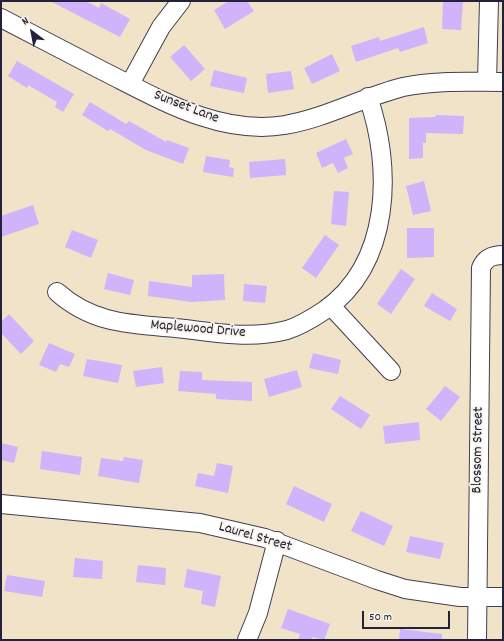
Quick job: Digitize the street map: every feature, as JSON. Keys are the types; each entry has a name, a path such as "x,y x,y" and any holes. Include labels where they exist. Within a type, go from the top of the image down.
{"street":[{"path":"130,84 161,27 181,1"},
{"path":"489,1 495,82"},
{"name":"Sunset Lane","path":"1,18 130,84 200,117 243,126 266,127 298,122 334,111 368,97 422,84 495,82"},
{"name":"Maplewood Drive","path":"57,292 80,309 114,322 208,334 238,336 287,330 317,316 331,306 348,290 360,272 376,236 383,189 380,136 368,97"},
{"name":"Blossom Street","path":"477,640 481,268 485,261 490,257 503,255"},
{"path":"331,306 390,371"},
{"name":"Laurel Street","path":"1,504 200,523 237,530 277,541 376,580 404,589 428,593 477,597 503,597"},
{"path":"247,640 258,613 277,541"}],"building":[{"path":"50,1 86,1 99,8 101,3 130,19 120,37"},
{"path":"229,1 247,1 254,11 225,29 214,10"},
{"path":"443,1 463,1 461,30 442,29"},
{"path":"424,27 428,43 400,52 398,48 356,62 351,46 379,37 380,41"},
{"path":"184,45 205,69 191,81 170,57"},
{"path":"332,54 340,71 312,84 304,68"},
{"path":"17,61 74,94 63,112 55,107 57,102 28,85 27,88 8,76"},
{"path":"214,70 247,78 244,93 210,86"},
{"path":"291,71 294,89 268,93 266,74"},
{"path":"90,102 126,124 129,121 166,142 167,140 189,148 183,164 146,150 110,129 108,131 82,115"},
{"path":"436,115 464,116 463,134 426,133 426,143 423,143 423,158 409,159 409,118 435,117"},
{"path":"346,139 353,154 344,158 348,168 338,173 333,163 322,168 316,153"},
{"path":"206,156 230,160 229,167 234,168 233,177 203,172"},
{"path":"285,159 286,175 250,178 249,162"},
{"path":"424,181 431,211 413,215 406,186"},
{"path":"334,191 349,192 346,226 331,224"},
{"path":"33,205 39,224 1,237 1,216"},
{"path":"407,228 434,228 434,257 407,258"},
{"path":"72,230 98,240 91,258 65,247"},
{"path":"325,235 339,245 316,278 302,268"},
{"path":"401,269 415,279 391,314 377,304"},
{"path":"108,273 134,280 130,295 104,289"},
{"path":"224,274 225,300 192,302 148,296 149,281 192,287 192,275"},
{"path":"244,284 267,286 265,303 243,301"},
{"path":"432,293 457,309 450,321 424,306"},
{"path":"9,314 34,341 21,354 1,333 1,322"},
{"path":"49,343 75,354 69,367 60,364 56,372 39,365"},
{"path":"313,353 341,360 338,374 309,368"},
{"path":"87,359 122,365 118,383 83,376"},
{"path":"162,367 164,383 136,387 133,371"},
{"path":"297,370 302,387 269,397 264,379"},
{"path":"180,371 202,372 202,380 252,382 252,401 216,399 216,394 178,391"},
{"path":"445,386 460,397 441,421 426,409"},
{"path":"340,396 370,415 361,429 331,409"},
{"path":"419,422 420,440 385,444 383,426"},
{"path":"1,443 18,447 14,463 1,460"},
{"path":"42,451 82,457 80,475 40,469"},
{"path":"124,457 143,460 139,483 98,476 101,458 123,461"},
{"path":"217,463 233,466 228,493 195,486 198,473 214,476"},
{"path":"294,486 332,504 324,522 286,504"},
{"path":"361,511 393,526 384,546 351,531"},
{"path":"410,536 444,543 440,559 406,552"},
{"path":"75,558 103,561 102,579 73,577"},
{"path":"138,565 166,568 165,585 136,582"},
{"path":"187,569 221,576 215,607 201,604 203,591 184,587"},
{"path":"7,575 45,581 42,597 4,591"},
{"path":"288,609 330,624 324,640 312,637 311,640 298,640 300,634 281,628"},
{"path":"400,629 442,634 442,640 399,640"}]}
